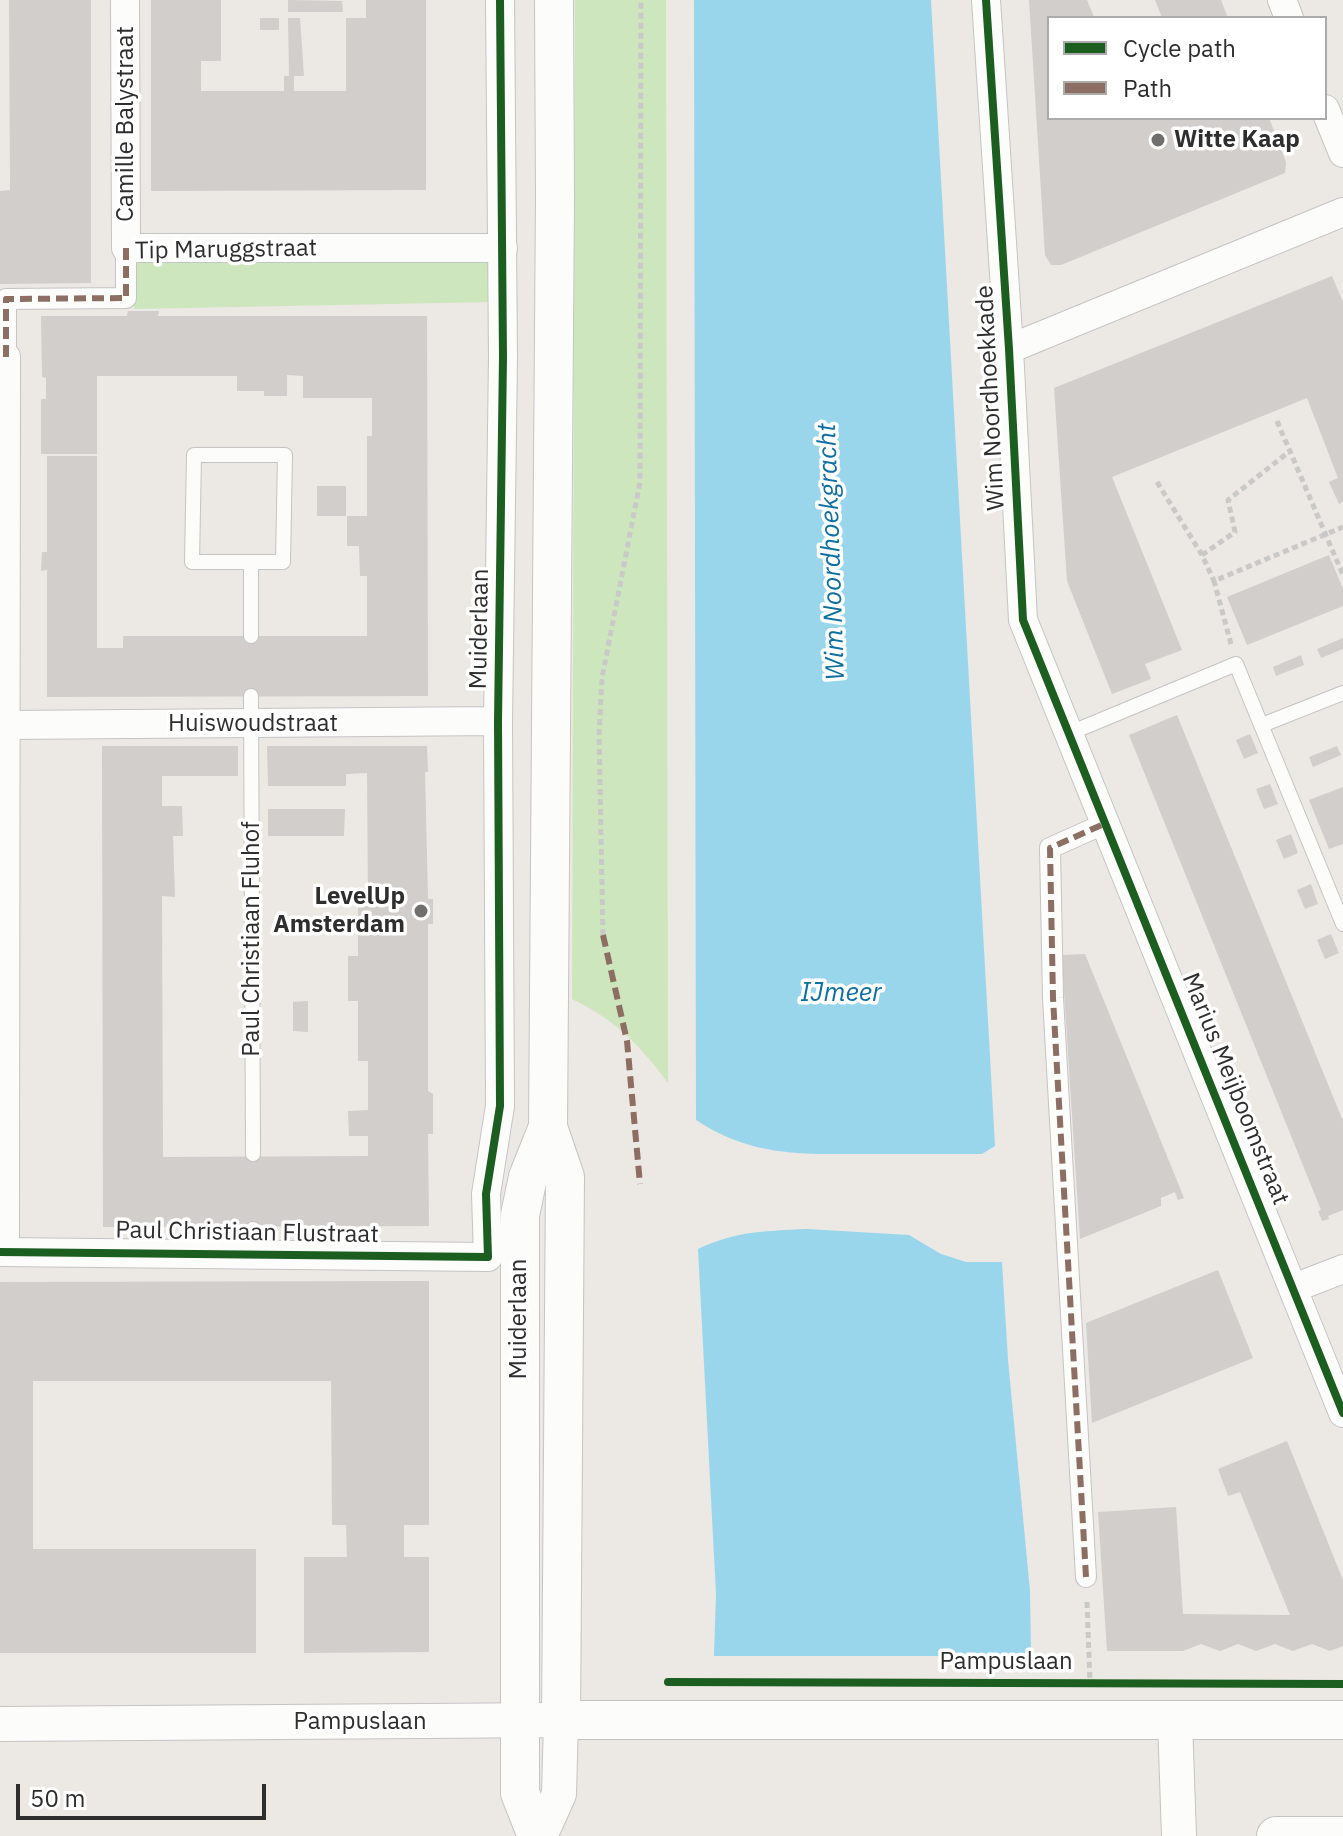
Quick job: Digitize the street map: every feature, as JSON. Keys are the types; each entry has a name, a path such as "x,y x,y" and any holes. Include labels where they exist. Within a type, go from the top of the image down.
{"main road":[{"name":"Muiderlaan","path":"554,0 548,1127 565,1177 561,1720"},
{"name":"Muiderlaan","path":"538,1836 520,1793 520,1215 528,1177 548,1127"},
{"name":"Pampuslaan","path":"561,1720 1343,1720"},
{"path":"1276,1836 1343,1836"}],"street":[{"name":"Camille Balystraat","path":"125,0 126,248"},
{"name":"Muiderlaan","path":"488,1257 486,1194 500,1106 498,721 503,248 500,0"},
{"name":"Wim Noordhoekkade","path":"986,0 1023,620 1089,781"},
{"path":"1327,114 1343,153"},
{"path":"1009,349 1343,212"},
{"name":"Tip Maruggstraat","path":"3,357 6,299 126,298 126,248 503,248"},
{"path":"2,1252 3,899 8,725 3,357"},
{"name":"Huiswoudstraat","path":"8,725 251,710 498,721"},
{"name":"Marius Meijboomstraat","path":"1089,781 1343,1413"},
{"path":"1086,1577 1053,998 1050,848 1106,823"},
{"name":"Paul Christiaan Flustraat","path":"2,1252 253,1241 488,1257"},
{"path":"1294,1288 1343,1269"},
{"path":"521,1516 563,1517"},
{"name":"Muiderlaan","path":"538,1836 559,1794 561,1720"},
{"name":"Pampuslaan","path":"0,1724 561,1720"},
{"path":"1175,1720 1179,1836"}],"lane":[{"path":"194,455 285,455 283,562 251,562 192,562 194,455"},
{"path":"251,562 251,636"},
{"path":"1070,733 1236,664 1343,924"},
{"path":"1262,725 1343,693"},
{"name":"Paul Christiaan Fluhof","path":"251,710 253,1154"}],"path":[{"path":"603,935 599,735 602,678 640,482 641,0"},
{"path":"1277,421 1343,575"},
{"path":"1202,555 1235,532 1228,500 1290,451"},
{"path":"1157,482 1202,555 1214,581 1236,664"},
{"path":"1214,581 1343,527"},
{"path":"1086,1577 1090,1682"}],"green space":[{"path":"575,0 666,0 668,1083 626,1035 602,1016 572,999"},
{"path":"491,258 493,302 134,309 133,259"}],"water":[{"name":"IJmeer","path":"694,0 931,0 995,1146 982,1154 780,1151 738,1141 696,1120"},
{"path":"807,1229 909,1235 941,1254 966,1262 1002,1262 1030,1591 1034,1836 708,1836 716,1594 698,1249 738,1235"}],"pier":[{"path":"710,1656 1035,1656 1038,1836 704,1836"}],"building":[{"path":"9,0 91,0 91,283 0,284 0,191 10,190"},
{"path":"151,0 221,0 221,61 201,61 201,91 284,91 284,76 289,76 288,18 300,18 304,76 294,76 294,91 346,91 346,18 366,18 366,0 426,0 426,190 151,191"},
{"path":"288,0 342,1 343,12 288,12"},
{"name":"Witte Kaap","path":"1029,0 1087,0 1094,16 1047,16 1047,120 1270,120 1286,162 1285,173 1061,265 1051,265 1045,255"},
{"path":"1155,0 1221,0 1227,16 1161,16"},
{"path":"260,18 279,18 279,30 260,30"},
{"path":"1332,276 1343,302 1343,502 1339,504 1329,482 1338,478 1307,398 1112,477 1182,650 1145,664 1151,679 1112,694 1067,581 1054,388"},
{"path":"128,311 159,311 158,316 427,316 428,696 47,697 47,570 41,571 42,552 47,552 47,456 97,456 97,648 123,648 123,636 367,636 367,576 360,576 359,546 347,546 347,516 367,516 367,436 372,436 372,398 303,398 303,376 287,375 287,396 264,396 264,391 237,391 237,376 97,376 97,454 41,454 41,399 46,399 46,378 42,377 41,316 127,316"},
{"path":"317,486 346,486 346,516 317,516"},
{"path":"1329,555 1343,589 1343,606 1247,645 1227,597"},
{"path":"1343,638 1343,649 1321,658 1317,649"},
{"path":"1301,655 1304,665 1276,676 1273,667"},
{"path":"1177,715 1343,1121 1343,1210 1328,1216 1329,1219 1322,1221 1318,1211 1321,1210 1129,735"},
{"path":"1250,734 1258,753 1244,759 1236,740"},
{"path":"102,746 238,746 238,776 162,776 162,806 182,806 183,836 173,836 175,897 162,896 163,1157 368,1156 368,1136 349,1136 348,1111 368,1110 368,1061 358,1061 358,1001 348,1001 348,956 358,956 358,896 368,896 367,773 346,774 346,786 268,786 267,746 427,746 428,899 433,899 433,924 428,924 428,1091 433,1094 433,1134 428,1134 429,1226 103,1227"},
{"path":"1337,746 1341,755 1313,767 1309,757"},
{"path":"1270,784 1278,804 1264,809 1256,789"},
{"path":"1343,787 1343,844 1329,849 1309,800"},
{"path":"268,809 345,809 344,836 268,836"},
{"path":"1291,834 1298,853 1284,859 1276,840"},
{"path":"1311,884 1318,904 1305,909 1297,890"},
{"path":"1331,934 1339,953 1325,959 1317,940"},
{"path":"1085,954 1184,1198 1178,1200 1175,1192 1161,1198 1161,1206 1080,1239 1062,960 1063,955"},
{"path":"308,1001 308,1032 293,1031 293,1002"},
{"path":"1218,1270 1253,1358 1092,1423 1086,1323"},
{"path":"429,1281 429,1525 404,1525 404,1557 429,1557 429,1652 304,1653 304,1557 347,1557 346,1525 332,1525 331,1381 33,1381 33,1549 256,1549 256,1653 0,1653 0,1282"},
{"path":"1287,1441 1343,1580 1343,1646 1330,1651 1312,1644 1293,1651 1275,1644 1256,1651 1238,1644 1220,1651 1201,1644 1183,1651 1107,1651 1098,1512 1176,1507 1183,1614 1290,1615 1240,1492 1228,1496 1218,1469"}],"marked path":[{"path":"6,357 6,299 126,298 126,248"},
{"path":"1086,1577 1053,998 1050,848 1106,823"},
{"path":"603,935 627,1041 640,1184"}],"cycle path":[{"path":"0,1252 488,1257 486,1194 500,1106 498,721 503,357 500,0"},
{"path":"986,0 1023,620 1343,1413"},
{"path":"668,1682 1343,1684"}],"place":[{"name":"Witte Kaap","path":"1158,140"},
{"name":"LevelUp Amsterdam","path":"421,911"}],"water label":[{"name":"Wim Noordhoekgracht","path":"832,552"}]}
